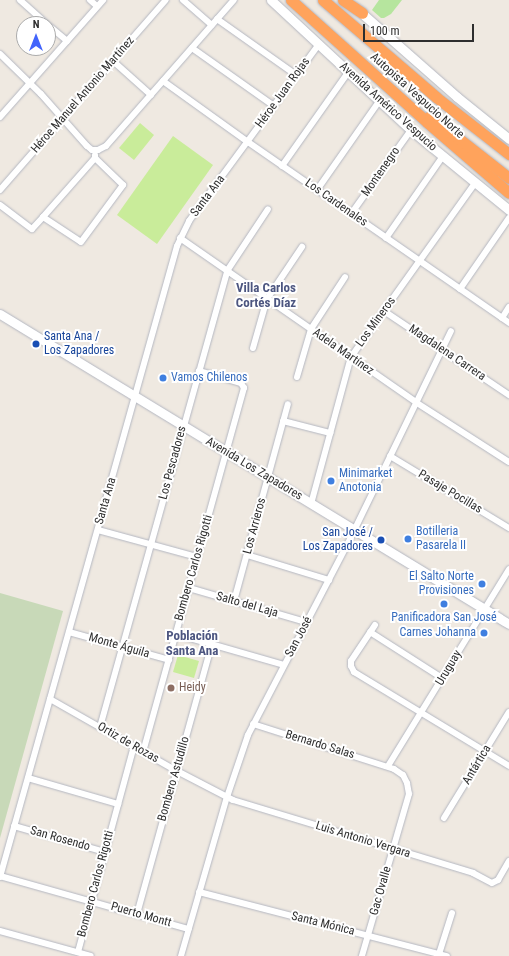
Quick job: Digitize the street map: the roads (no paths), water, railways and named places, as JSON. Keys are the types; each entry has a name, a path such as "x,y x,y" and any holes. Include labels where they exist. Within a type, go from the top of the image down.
{"highway":[{"name":"Autopista Vespucio Norte","path":"291,0 384,84 509,193"},
{"name":"Autopista Vespucio Norte","path":"323,0 436,98 509,154"},
{"path":"343,0 362,13"},
{"path":"384,84 413,103 509,178"}],"main road":[{"name":"Avenida Américo Vespucio","path":"271,0 411,130 509,210"},
{"path":"347,0 457,97 509,138"},
{"name":"Avenida Los Zapadores","path":"0,314 509,624"}],"street":[{"path":"20,0 39,16"},
{"path":"90,0 97,6"},
{"path":"0,117 103,0"},
{"name":"Héroe Manuel Antonio Martínez","path":"0,190 166,0"},
{"path":"183,0 212,25"},
{"path":"0,54 63,118 86,146 95,150 106,146 234,0"},
{"path":"217,20 296,75"},
{"path":"56,31 67,41"},
{"name":"Héroe Juan Rojas","path":"248,142 319,44"},
{"path":"192,48 274,106"},
{"path":"113,61 151,95"},
{"path":"282,166 349,71"},
{"name":"Los Cardenales","path":"163,81 282,166 509,323"},
{"path":"317,190 380,100"},
{"name":"Montenegro","path":"352,214 411,130"},
{"name":"Santa Ana","path":"0,876 98,530 171,264 180,238 189,221 248,142"},
{"path":"0,205 32,229 95,158 95,150"},
{"path":"386,238 443,156"},
{"path":"42,217 81,242 123,185 95,158"},
{"name":"Los Mineros","path":"311,504 351,357 475,183"},
{"name":"Los Pescadores","path":"100,727 227,271 268,209"},
{"path":"460,289 509,218"},
{"name":"Adela Martínez","path":"180,238 417,402 509,462"},
{"path":"253,348 267,299 302,247"},
{"path":"297,377 311,329 345,277"},
{"path":"502,318 509,307"},
{"name":"Magdalena Carrera","path":"384,311 509,394"},
{"name":"San José","path":"181,956 227,797 252,724 329,580 451,331"},
{"name":"Bombero Carlos Rigotti","path":"143,752 244,385 199,371"},
{"name":"Los Arrieros","path":"234,601 288,404"},
{"path":"283,421 330,433"},
{"name":"Pasaje Pocillas","path":"390,456 509,528"},
{"path":"98,530 197,557"},
{"path":"247,554 329,580"},
{"name":"Uruguay","path":"388,766 509,569"},
{"name":"Salto del Laja","path":"189,588 306,622"},
{"path":"375,625 352,661 352,669 509,766"},
{"name":"Monte Águila","path":"69,632 169,660"},
{"path":"370,632 442,678"},
{"path":"176,634 284,665"},
{"name":"Bombero Astudillo","path":"137,914 212,644"},
{"name":"Ortiz de Rozas","path":"50,699 177,771 227,797"},
{"name":"Antártica","path":"444,818 509,712"},
{"name":"Bernardo Salas","path":"252,724 388,766"},
{"name":"Bombero Carlos Rigotti","path":"78,952 134,746"},
{"name":"Gac Ovalle","path":"362,956 409,790 403,775 388,766"},
{"path":"28,778 118,804"},
{"name":"Luis Antonio Vergara","path":"227,797 473,873 490,882 498,880 509,861"},
{"name":"San Rosendo","path":"14,826 105,852"},
{"name":"Puerto Montt","path":"0,876 189,929"},
{"name":"Santa Mónica","path":"200,892 447,956"},
{"path":"440,954 452,914"},
{"path":"0,931 91,956"}],"place":[{"name":"Santa Ana / Los Zapadores","path":"36,344"},
{"name":"Vamos Chilenos","path":"163,378"},
{"name":"Minimarket Anotonia","path":"331,481"},
{"name":"Botilleria Pasarela II","path":"408,539"},
{"name":"San José / Los Zapadores","path":"381,540"},
{"name":"El Salto Norte Provisiones","path":"482,584"},
{"name":"Panificadora San José","path":"444,604"},
{"name":"Carnes Johanna","path":"484,633"},
{"name":"Heidy","path":"171,688"}],"district":[{"name":"Villa Carlos Cortés Díaz","path":"266,296"},
{"name":"Población Santa Ana","path":"192,644"}]}
